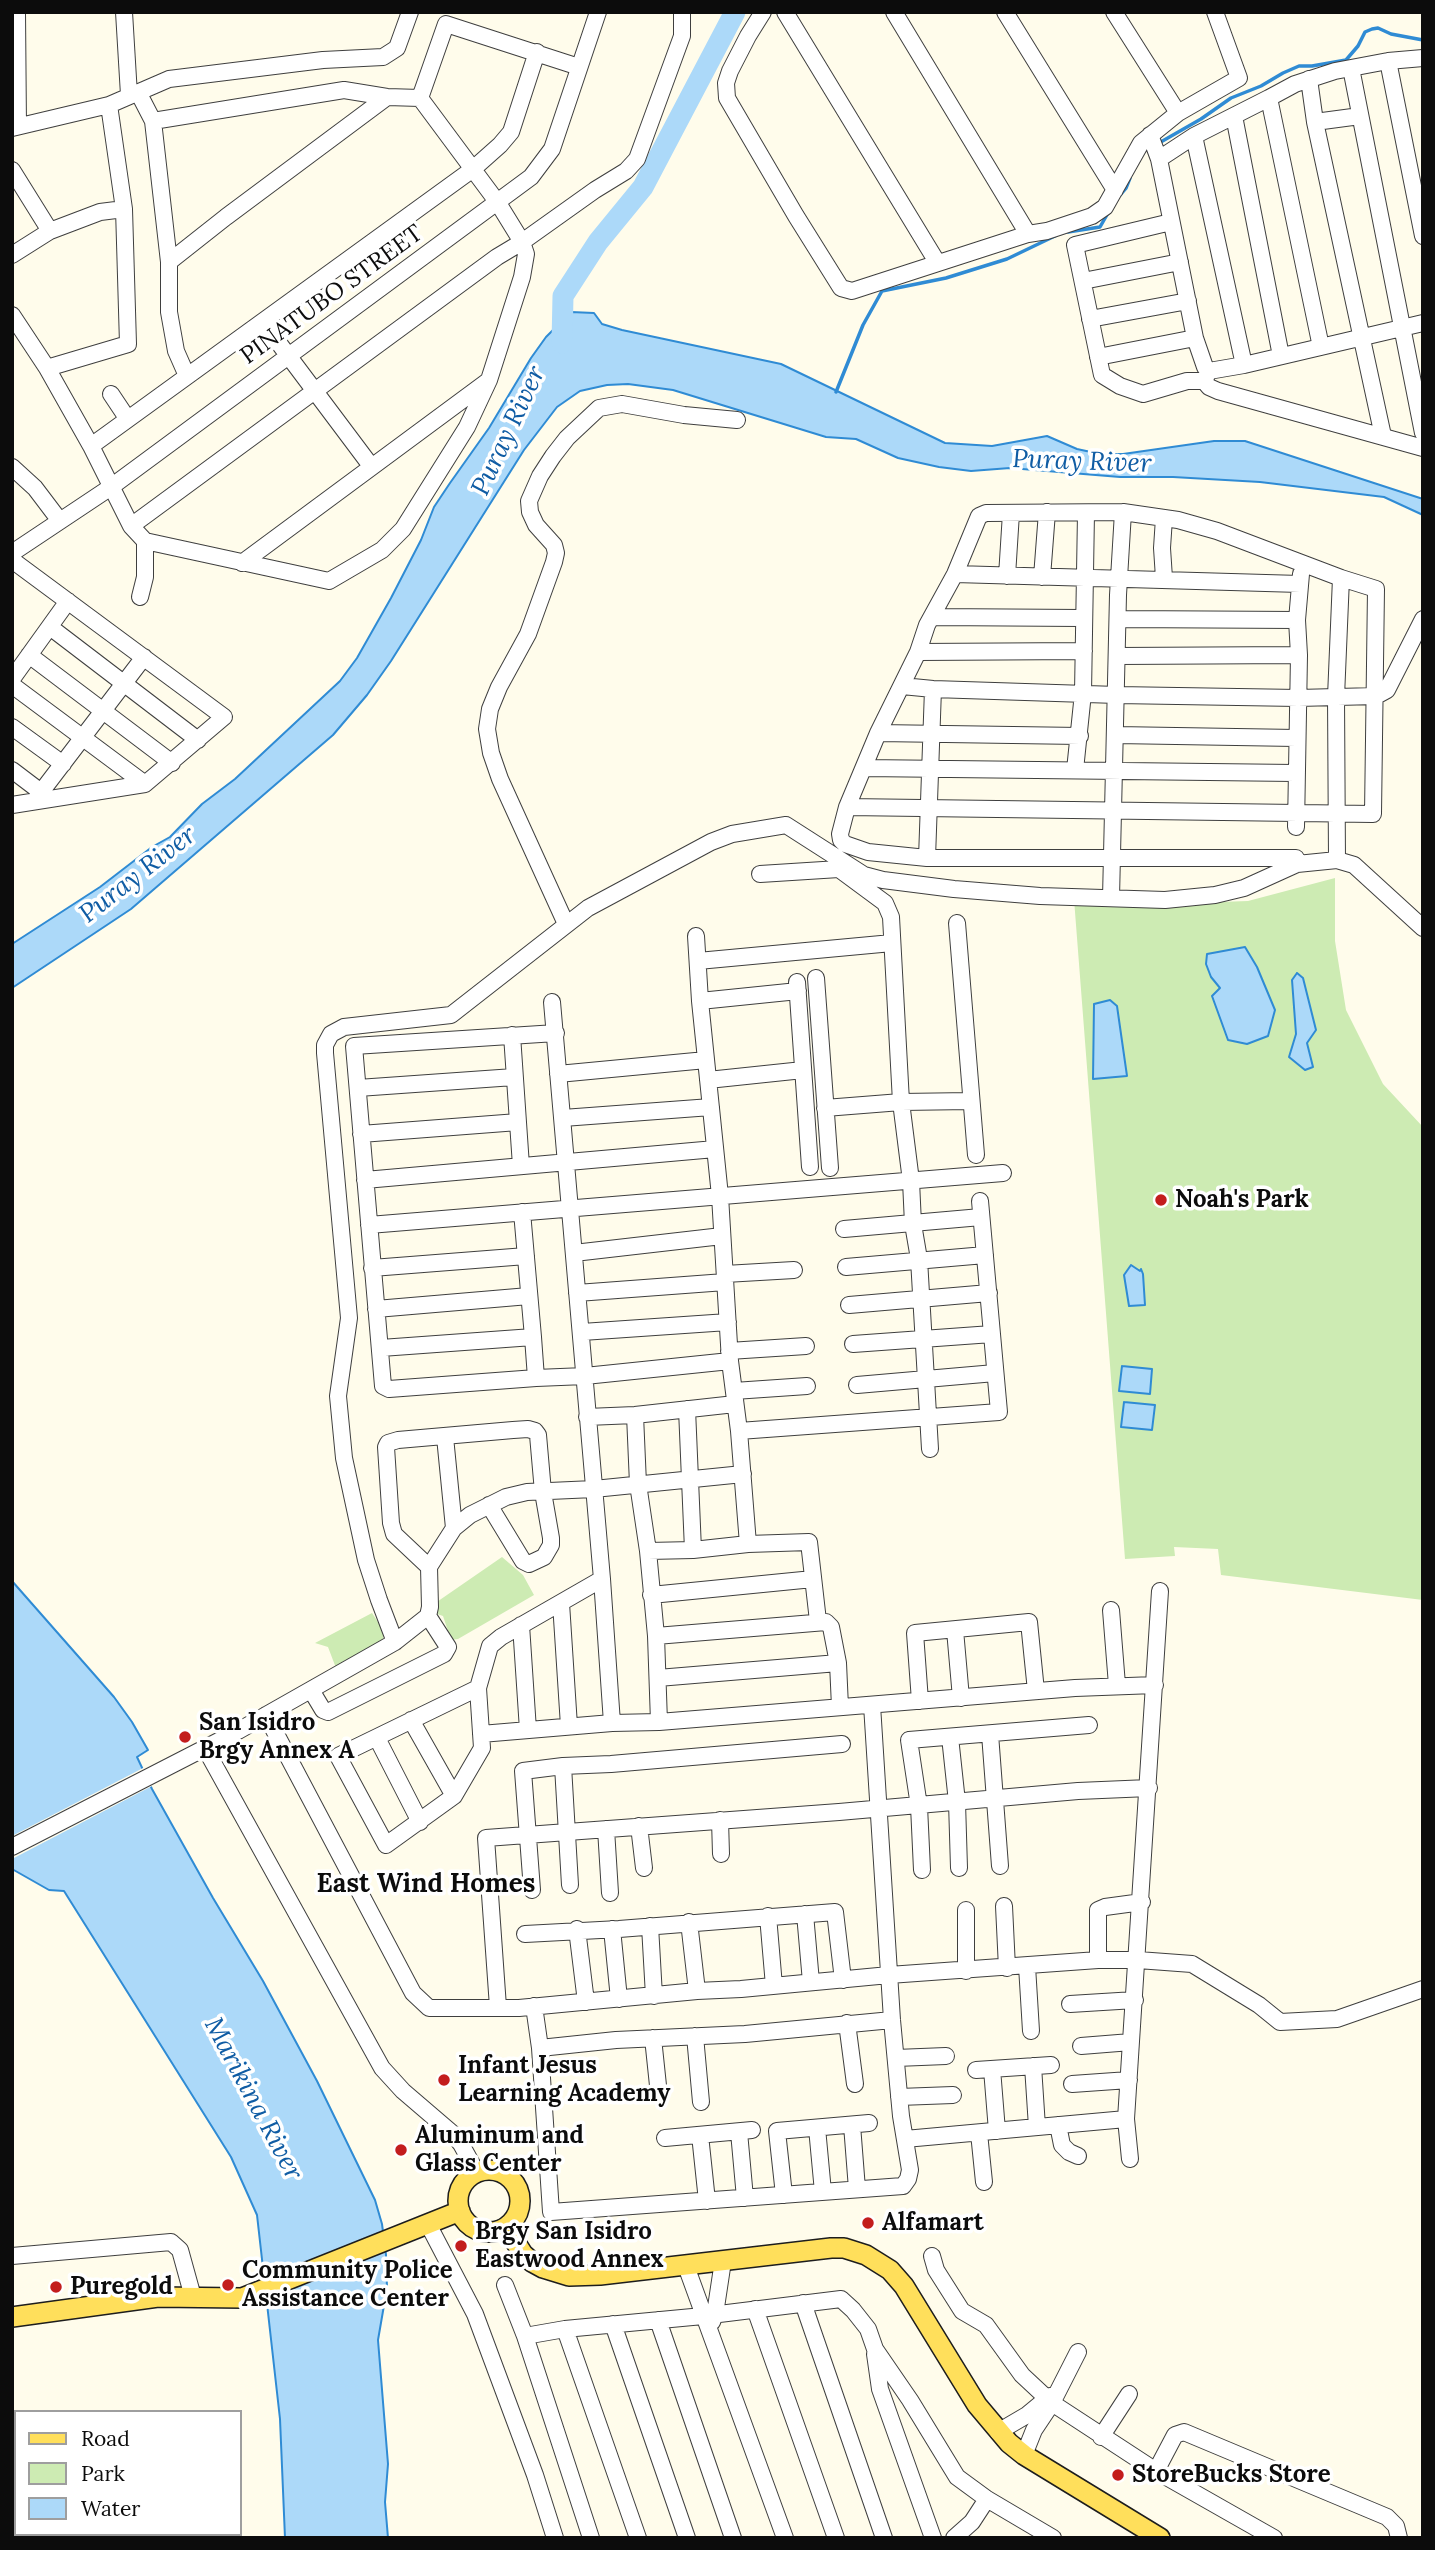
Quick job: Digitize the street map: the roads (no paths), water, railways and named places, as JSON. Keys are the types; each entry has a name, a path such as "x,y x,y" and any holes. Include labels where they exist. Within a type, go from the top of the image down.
{"main road":[{"path":"500,2172 513,2181 517,2188 518,2211 506,2227 494,2232 477,2230 464,2219 460,2211 458,2196 461,2189 465,2182 477,2173 500,2172"},
{"path":"12,2317 158,2297 234,2299 258,2293 460,2211"},
{"path":"506,2227 523,2254 532,2262 557,2273 591,2276 844,2248 878,2262 890,2270 904,2286 977,2404 998,2432 1024,2455 1160,2538"}],"street":[{"path":"17,12 15,127 109,105 169,79 323,60 383,57 397,48 410,12"},
{"path":"124,12 134,93 153,121 170,262 169,312 176,351 187,376"},
{"name":"PINATUBO STREET","path":"12,553 111,487 531,177 552,149 598,12"},
{"path":"131,526 497,257 626,171 638,159 682,36 682,12"},
{"path":"763,12 730,71 726,83 726,99 841,288 852,291 937,262 1092,216 1171,222"},
{"path":"785,12 937,262"},
{"path":"894,12 1028,234"},
{"path":"1005,12 1115,190"},
{"path":"1114,12 1178,113"},
{"path":"1215,12 1239,78 1178,113 1155,147 1195,338 1209,387 1423,447"},
{"path":"420,98 446,24 579,67"},
{"path":"91,446 473,169 511,132 537,52"},
{"path":"1423,58 1388,61 1309,79 1194,136 1155,147 1141,143 1115,190 1112,218 1075,245 1102,375 1120,386 1140,393 1244,365 1423,323"},
{"path":"1388,61 1423,236"},
{"path":"1351,68 1423,433"},
{"path":"1309,79 1315,122 1383,436"},
{"path":"153,121 344,90 387,97 420,98"},
{"path":"170,262 387,97"},
{"path":"12,315 47,368 91,446 131,526 145,541 329,581 382,550 403,529 467,428 489,380 522,276 526,254 522,242 498,203 420,98"},
{"path":"1269,98 1321,347"},
{"path":"47,368 128,344 124,209 109,105"},
{"path":"1234,116 1281,356"},
{"path":"1315,122 1360,116"},
{"path":"1194,136 1244,365"},
{"path":"12,170 50,232"},
{"path":"12,255 50,232 100,212 124,209"},
{"path":"1083,281 1180,262"},
{"path":"1090,318 1188,301"},
{"path":"263,322 371,466"},
{"path":"1098,357 1195,338"},
{"path":"242,563 489,380"},
{"path":"111,394 127,418"},
{"path":"566,924 500,779 491,753 488,729 490,709 528,634 554,562 554,545 536,525 530,512 530,501 540,476 553,456 567,438 599,408 622,404 684,415 737,419"},
{"path":"13,466 35,488 60,521"},
{"path":"1111,898 1123,512"},
{"path":"847,807 1114,811 1295,821 1336,814 1373,814 1376,589 1217,531 1164,518 1123,512 986,513 979,516 955,574 878,733 847,807 840,834 845,844 868,852 927,858 1296,858"},
{"path":"1007,576 1011,513"},
{"path":"1042,577 1047,513"},
{"path":"1075,770 1083,693 1082,618 1086,513"},
{"path":"1164,518 1164,578"},
{"path":"139,597 145,578 145,541"},
{"path":"12,560 224,717 145,784 38,796 12,805"},
{"path":"1295,821 1299,655 1297,620 1302,564"},
{"path":"955,574 1300,583"},
{"path":"1337,859 1336,697 1341,578"},
{"path":"12,678 68,601"},
{"path":"932,617 1082,618"},
{"path":"1119,619 1297,620"},
{"path":"902,685 933,690 1116,695 1297,698 1376,696 1387,690 1423,619"},
{"path":"50,627 198,740"},
{"path":"918,652 1084,651"},
{"path":"29,655 172,763"},
{"path":"1118,656 1299,655"},
{"path":"38,796 144,657"},
{"path":"12,685 145,784"},
{"path":"927,858 933,690"},
{"path":"12,727 63,764"},
{"path":"878,733 1080,736"},
{"path":"1116,736 1296,738"},
{"path":"864,768 1295,773"},
{"path":"12,770 38,796"},
{"path":"396,1642 366,1560 344,1458 338,1396 349,1318 325,1045 331,1034 344,1027 451,1015 588,908 711,842 741,832 786,825 864,875 883,880 1016,894 1165,900 1215,895 1244,888 1297,864 1337,859 1354,865 1423,928"},
{"path":"760,874 835,868 885,903 891,917 901,1102 919,1259 930,1449"},
{"path":"957,923 976,1155"},
{"path":"696,936 748,1544"},
{"path":"698,961 892,943"},
{"path":"816,978 830,1168"},
{"path":"700,1001 797,987 810,1167"},
{"path":"552,1002 582,1332 612,1723"},
{"path":"556,1033 354,1046 383,1386 585,1376 806,1346"},
{"path":"512,1035 521,1166"},
{"path":"558,1074 706,1060"},
{"path":"708,1080 803,1070"},
{"path":"358,1088 514,1077"},
{"path":"825,1108 901,1102 970,1101"},
{"path":"563,1118 711,1107"},
{"path":"361,1134 518,1122"},
{"path":"365,1180 715,1149"},
{"path":"369,1225 1003,1173"},
{"path":"739,1431 999,1412 980,1209 913,1224 844,1229"},
{"path":"522,1212 536,1378"},
{"path":"574,1253 722,1236"},
{"path":"846,1267 985,1255"},
{"path":"372,1268 526,1256"},
{"path":"577,1293 794,1270"},
{"path":"849,1305 989,1293"},
{"path":"376,1309 529,1296"},
{"path":"582,1332 727,1322"},
{"path":"853,1344 992,1334"},
{"path":"381,1348 533,1337"},
{"path":"857,1385 995,1373"},
{"path":"587,1417 687,1409 734,1398 807,1387"},
{"path":"687,1409 693,1550"},
{"path":"635,1415 638,1484 656,1636 659,1722"},
{"path":"429,1567 394,1534 391,1523 386,1447 388,1443 528,1429 535,1431 540,1445 543,1492 551,1545 544,1557 529,1563 518,1555 489,1505"},
{"path":"445,1437 454,1528"},
{"path":"12,1847 266,1716 396,1642 428,1616 429,1567 454,1528 489,1505 506,1497 543,1492 743,1474"},
{"path":"648,1551 807,1541 810,1545 818,1621"},
{"path":"478,1688 338,1756 386,1845 454,1796 482,1748 478,1688 490,1646 521,1625 602,1579"},
{"path":"652,1595 813,1579"},
{"path":"1130,2159 1126,2119 1160,1591"},
{"path":"561,1603 569,1726"},
{"path":"1111,1610 1117,1685"},
{"path":"311,1690 323,1710 328,1712 444,1654 447,1647 428,1616"},
{"path":"656,1636 827,1622 831,1626 838,1663 840,1707"},
{"path":"920,1701 914,1634 1030,1623 1036,1691"},
{"path":"521,1625 528,1730"},
{"path":"956,1630 961,1698"},
{"path":"658,1678 838,1663"},
{"path":"481,1734 1117,1685 1156,1685"},
{"path":"534,2006 540,2048 551,2211 903,2186 910,2170 899,2097 892,2020 872,1705"},
{"path":"266,1716 413,1993 429,2008 534,2006 1098,1960 1138,1960 1192,1965 1259,2005 1280,2022 1337,2019 1423,1989"},
{"path":"411,1720 454,1796"},
{"path":"922,1870 919,1806 909,1740 1089,1725"},
{"path":"990,1734 1000,1866"},
{"path":"950,1737 957,1802 958,1868"},
{"path":"377,1738 420,1822"},
{"path":"532,1890 523,1771 842,1744"},
{"path":"205,1748 382,2068 403,2091 452,2133 477,2173"},
{"path":"563,1766 570,1885"},
{"path":"498,2007 486,1838 1149,1788"},
{"path":"720,1820 721,1854"},
{"path":"639,1826 644,1868"},
{"path":"606,1829 610,1893"},
{"path":"1098,1960 1098,1910 1142,1902"},
{"path":"1004,1906 1007,1968"},
{"path":"965,1971 966,1910"},
{"path":"525,1934 835,1912 843,1980"},
{"path":"805,1914 811,1982"},
{"path":"768,1916 774,1986"},
{"path":"689,1922 697,1991"},
{"path":"650,1926 654,1996"},
{"path":"577,1929 586,2002"},
{"path":"612,1929 619,1999"},
{"path":"1027,1966 1031,2031"},
{"path":"1070,2004 1135,2000"},
{"path":"540,2048 653,2038 757,2033 892,2020"},
{"path":"847,2023 855,2084"},
{"path":"695,2036 701,2102"},
{"path":"653,2038 659,2095"},
{"path":"1081,2046 1131,2042"},
{"path":"896,2058 946,2056"},
{"path":"997,2131 984,2070 1051,2064"},
{"path":"1033,2066 1037,2127"},
{"path":"1072,2084 1129,2080"},
{"path":"899,2097 953,2095"},
{"path":"905,2139 1126,2119"},
{"path":"784,2195 777,2131 869,2123"},
{"path":"852,2125 857,2189"},
{"path":"1058,2126 1062,2145 1078,2156"},
{"path":"817,2128 823,2192"},
{"path":"665,2138 745,2131 745,2198"},
{"path":"979,2133 984,2182"},
{"path":"700,2135 707,2201"},
{"path":"419,2228 475,2315 535,2475 555,2538"},
{"path":"12,2256 171,2242 180,2250 193,2297"},
{"path":"932,2256 936,2270 962,2311 986,2325 1022,2375 1101,2437 1274,2538"},
{"path":"709,2319 723,2261"},
{"path":"686,2266 709,2319 785,2538"},
{"path":"505,2285 525,2336 592,2538"},
{"path":"525,2336 613,2324 709,2319 755,2309 841,2299 868,2329 875,2349 880,2389 933,2538"},
{"path":"803,2303 884,2538"},
{"path":"755,2309 836,2538"},
{"path":"658,2320 733,2538"},
{"path":"613,2324 687,2538"},
{"path":"565,2329 638,2538"},
{"path":"875,2349 957,2477 987,2499 1053,2538"},
{"path":"1024,2455 1034,2430 1079,2352"},
{"path":"1101,2437 1129,2394"},
{"path":"998,2432 1052,2398"},
{"path":"1156,2471 1175,2434 1184,2432 1387,2517 1396,2526 1399,2538"},
{"path":"954,2538 972,2522 987,2499"},
{"path":"1019,2538 1029,2523"}],"water":[{"name":"Puray River","path":"571,312 594,313 602,324 622,330 781,364 945,443 992,446 1047,436 1077,449 1100,454 1123,454 1214,441 1245,441 1423,499 1423,515 1384,497 1260,482 1120,477 1010,468 971,471 939,467 898,458 856,439 826,437 673,390 628,384 580,391 557,407 524,450 391,661 333,735 131,909 12,988 12,944 100,887 152,847 170,837 202,804 235,779 340,681 357,658 391,598 421,540 434,507 489,428 531,358 546,337"},
{"path":"1245,947 1257,967 1275,1010 1268,1036 1247,1044 1228,1040 1212,996 1220,988 1211,977 1206,964 1207,954"},
{"path":"1297,973 1303,978 1316,1030 1307,1043 1313,1067 1305,1070 1289,1057 1296,1034 1292,980"},
{"path":"1110,1000 1117,1006 1127,1076 1093,1079 1094,1004"},
{"path":"1131,1265 1140,1271 1141,1269 1143,1274 1145,1305 1129,1306 1124,1275"},
{"path":"1122,1366 1152,1369 1150,1394 1119,1391"},
{"path":"1124,1402 1155,1405 1152,1430 1121,1427"},
{"name":"Marikina River","path":"12,1581 114,1697 132,1722 148,1750 137,1757 152,1789 263,1981 317,2081 375,2200 382,2224 386,2255 387,2288 378,2340 388,2464 385,2502 388,2538 285,2538 280,2419 257,2215 231,2157 64,1891 49,1890 12,1869"}],"waterway":[{"path":"562,343 563,296 598,242 643,187 735,12"},
{"path":"1159,143 1231,98 1261,86 1283,73 1299,66 1346,60 1365,32 1372,29 1378,28 1391,34 1423,40"},
{"path":"1120,195 1130,178"},
{"path":"1068,232 1100,227 1108,213"},
{"path":"836,392 863,325 882,291 946,278 1007,259 1057,235"}],"place":[{"name":"Noah's Park","path":"1161,1200"},
{"name":"San Isidro Brgy Annex A","path":"185,1737"},
{"name":"Infant Jesus Learning Academy","path":"444,2080"},
{"name":"Aluminum and Glass Center","path":"401,2150"},
{"name":"Alfamart","path":"868,2223"},
{"name":"Brgy San Isidro Eastwood Annex","path":"461,2246"},
{"name":"Community Police Assistance Center","path":"228,2285"},
{"name":"Puregold","path":"56,2287"},
{"name":"StoreBucks Store","path":"1118,2475"}],"district":[{"name":"East Wind Homes","path":"426,1885"}]}
